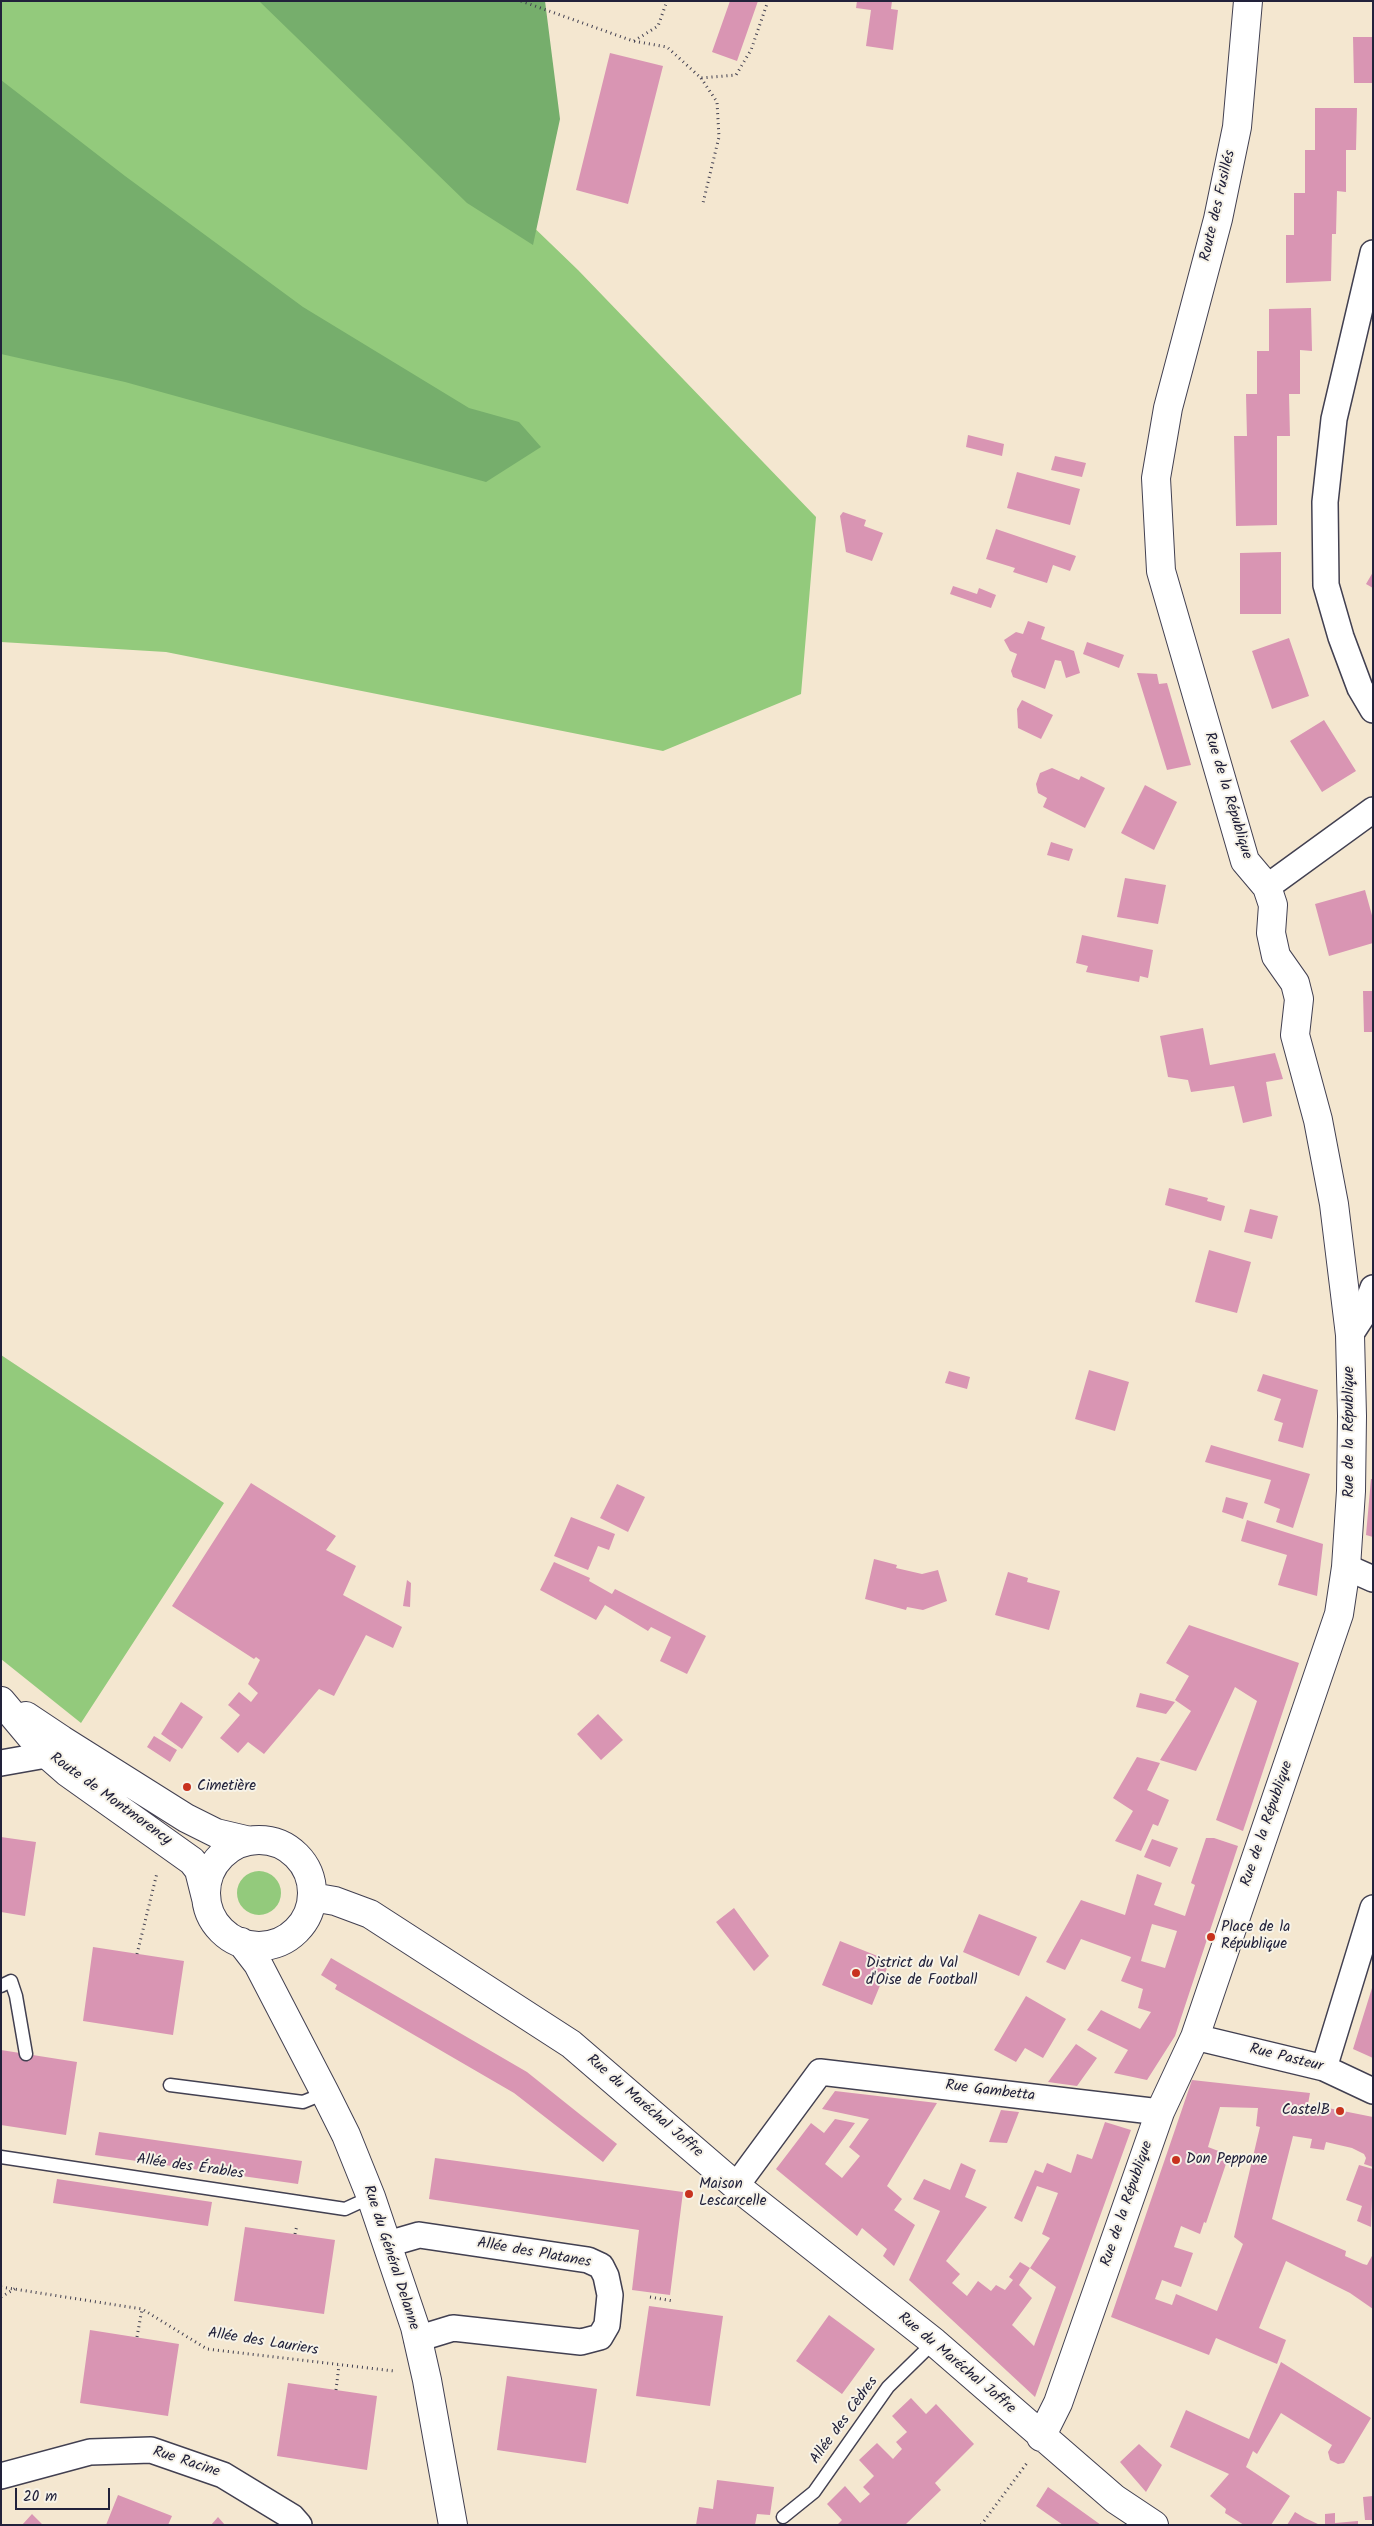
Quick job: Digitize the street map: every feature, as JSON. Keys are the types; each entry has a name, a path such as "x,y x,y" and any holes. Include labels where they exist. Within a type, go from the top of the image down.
{"street":[{"name":"Route des Fusillés","path":"1168,408 1218,219 1237,127 1248,1"},
{"path":"1373,253 1334,419 1325,502 1326,585 1340,637 1360,688 1373,710"},
{"name":"Rue de la République","path":"1041,2437 1058,2403 1160,2112 1195,2037 1339,1614 1346,1567 1352,1425 1350,1335 1334,1204 1318,1120 1295,1035 1299,999 1295,983 1276,956 1271,933 1273,905 1267,887 1245,860 1161,572 1156,478 1168,408"},
{"path":"1267,887 1373,810"},
{"path":"1350,1335 1363,1315 1373,1288"},
{"path":"1346,1567 1373,1579"},
{"name":"Route de Montmorency","path":"1,1699 78,1751 186,1818 216,1833 250,1840"},
{"name":"Route de Montmorency","path":"1,1699 46,1754 109,1803 165,1840 192,1861 198,1870 207,1904"},
{"path":"1,1763 46,1754 78,1751"},
{"path":"250,1840 264,1840 281,1844 295,1853 305,1866 311,1881 312,1897 308,1914 298,1929 289,1936 268,1945 251,1945 241,1942 222,1931 212,1919 207,1904 206,1888 210,1873 218,1859 231,1848 250,1840"},
{"name":"Rue du Maréchal Joffre","path":"312,1897 335,1901 370,1914 572,2044 736,2186 934,2342 1041,2437 1115,2499 1154,2525"},
{"path":"1324,2068 1373,1908"},
{"name":"Rue du Général Delanne","path":"279,2008 274,1978 280,1952 289,1936"},
{"name":"Rue du Général Delanne","path":"241,1942 258,1964 279,2008 325,2093 346,2135 371,2197 388,2244 417,2339 453,2525"},
{"name":"Rue Pasteur","path":"1195,2037 1324,2068 1373,2091"},
{"name":"Rue Gambetta","path":"736,2186 820,2072 1160,2112"},
{"name":"Allée des Platanes","path":"388,2244 419,2235 588,2260 601,2266 606,2276 610,2295 607,2325 600,2337 580,2342 453,2328 417,2339"},
{"name":"Rue Racine","path":"1,2476 90,2452 151,2450 224,2474 292,2517 300,2525"}],"lane":[{"path":"1,1986 11,1980 16,1996 26,2054"},
{"path":"170,2085 302,2102 325,2093"},
{"name":"Allée des Érables","path":"1,2157 345,2208 371,2197"},
{"name":"Allée des Cèdres","path":"783,2517 814,2492 888,2387 934,2342"}],"path":[{"path":"521,1 633,41 667,47 701,78 716,102 719,137 703,203"},
{"path":"633,41 658,26 667,1"},
{"path":"701,78 736,76 751,50 768,1"},
{"path":"137,1954 165,1840"},
{"name":"Allée des Lauriers","path":"1,2287 142,2309 207,2349 404,2372 423,2366"},
{"path":"1,2297 16,2288"},
{"path":"650,2297 673,2301"},
{"path":"138,2337 142,2309"},
{"path":"336,2390 339,2365"},
{"path":"981,2525 1028,2463"}],"green space":[{"path":"1,1 299,1 578,270 816,517 801,694 663,751 166,652 1,642"},
{"path":"259,1 545,1 560,119 533,245 467,203"},
{"path":"1,80 125,176 303,307 469,408 519,422 541,447 486,482 125,382 1,354"},
{"path":"1,1355 224,1503 81,1723 1,1659"},
{"path":"259,1871 271,1875 277,1881 281,1893 277,1905 271,1911 259,1915 247,1911 241,1905 237,1893 241,1881 247,1875"}],"building":[{"path":"730,1 758,1 737,61 712,52"},
{"path":"857,1 892,1 891,9 898,10 893,50 866,46 871,10 856,8"},
{"path":"1353,37 1373,37 1373,83 1354,83"},
{"path":"610,53 663,66 628,204 576,190"},
{"path":"1315,108 1357,108 1356,150 1346,150 1346,192 1337,191 1336,234 1332,234 1331,281 1286,283 1286,235 1294,235 1294,193 1305,193 1305,150 1315,150"},
{"path":"1311,308 1312,351 1300,350 1300,394 1289,394 1290,436 1277,436 1277,525 1236,526 1234,436 1247,436 1246,394 1257,394 1257,351 1269,351 1269,309"},
{"path":"968,435 1004,444 1002,456 966,447"},
{"path":"1055,456 1086,463 1082,477 1051,470"},
{"path":"1017,472 1080,489 1070,525 1007,508"},
{"path":"843,512 866,520 864,526 883,533 872,561 846,552 840,516"},
{"path":"996,529 1076,556 1070,571 1053,565 1047,583 1013,572 1015,568 986,559"},
{"path":"1281,552 1281,614 1240,614 1240,553"},
{"path":"1373,572 1373,588 1366,584"},
{"path":"953,586 977,594 979,588 996,595 991,608 950,594"},
{"path":"1028,621 1045,627 1041,639 1074,651 1080,673 1066,678 1061,661 1055,660 1045,689 1013,677 1011,671 1017,654 1010,651 1004,640 1016,632 1023,634"},
{"path":"1289,638 1309,696 1272,709 1252,651"},
{"path":"1087,642 1124,655 1119,668 1083,654"},
{"path":"1137,673 1157,674 1159,684 1167,683 1191,765 1167,770"},
{"path":"1022,700 1053,715 1041,739 1018,728 1017,709"},
{"path":"1324,720 1356,771 1322,792 1290,741"},
{"path":"1052,768 1079,780 1081,776 1105,788 1085,828 1043,807 1047,798 1038,793 1036,784 1040,773"},
{"path":"1145,785 1177,802 1154,850 1121,833"},
{"path":"1051,842 1073,849 1069,861 1047,855"},
{"path":"1125,878 1166,885 1158,924 1117,917"},
{"path":"1365,890 1373,919 1373,943 1329,956 1315,904"},
{"path":"1082,935 1153,950 1148,978 1140,976 1139,982 1086,972 1088,966 1076,963"},
{"path":"1363,991 1373,991 1373,1032 1364,1032"},
{"path":"1203,1028 1210,1065 1275,1053 1283,1079 1266,1082 1272,1116 1243,1123 1234,1086 1191,1092 1188,1080 1168,1077 1160,1036"},
{"path":"1169,1188 1208,1198 1207,1201 1225,1206 1221,1221 1165,1205"},
{"path":"1250,1209 1278,1216 1272,1239 1244,1232"},
{"path":"1209,1250 1251,1262 1237,1313 1195,1302"},
{"path":"1089,1370 1129,1382 1115,1431 1075,1419"},
{"path":"949,1371 970,1377 967,1389 945,1383"},
{"path":"1263,1374 1318,1390 1303,1448 1278,1441 1283,1423 1274,1420 1281,1399 1257,1391"},
{"path":"1211,1445 1310,1474 1293,1528 1276,1522 1280,1509 1264,1503 1271,1480 1205,1462"},
{"path":"1371,1479 1373,1479 1373,1537 1366,1535"},
{"path":"251,1483 336,1536 326,1550 356,1566 343,1595 402,1627 393,1648 366,1635 334,1696 319,1689 264,1754 248,1742 238,1753 220,1738 240,1715 228,1705 239,1692 251,1702 258,1693 248,1684 260,1660 256,1657 254,1659 172,1606"},
{"path":"617,1484 645,1497 628,1532 600,1518"},
{"path":"1226,1497 1248,1503 1243,1519 1222,1512"},
{"path":"571,1517 615,1534 609,1550 598,1546 588,1570 554,1556"},
{"path":"1247,1520 1323,1544 1317,1596 1278,1585 1287,1555 1241,1541"},
{"path":"874,1559 897,1565 896,1568 922,1574 938,1570 947,1601 923,1610 907,1607 906,1610 865,1599"},
{"path":"554,1562 590,1578 589,1581 612,1594 615,1589 706,1636 687,1674 660,1661 671,1637 651,1627 648,1631 605,1605 596,1620 540,1590"},
{"path":"1008,1572 1028,1578 1027,1582 1060,1591 1049,1630 995,1615"},
{"path":"407,1580 411,1583 410,1607 403,1606"},
{"path":"1189,1625 1299,1663 1243,1831 1216,1820 1257,1701 1235,1687 1196,1771 1160,1760 1191,1711 1175,1700 1189,1676 1166,1663"},
{"path":"1140,1693 1175,1702 1166,1714 1136,1707"},
{"path":"181,1702 203,1717 182,1749 161,1734"},
{"path":"598,1714 623,1740 601,1760 577,1734"},
{"path":"154,1736 177,1750 170,1762 147,1747"},
{"path":"1137,1757 1160,1763 1147,1790 1169,1800 1158,1826 1153,1824 1141,1851 1115,1841 1133,1811 1113,1798"},
{"path":"1,1837 36,1842 25,1916 1,1912"},
{"path":"1206,1838 1214,1838 1238,1846 1175,2036 1147,2080 1114,2073 1128,2050 1087,2030 1101,2010 1140,2029 1151,2012 1138,2008 1143,1989 1121,1981 1131,1957 1081,1939 1065,1970 1046,1962 1081,1900 1125,1915 1137,1874 1162,1883 1154,1905 1185,1916 1195,1885 1191,1883","holes":["1152,1924 1177,1931 1165,1968 1141,1961"]},
{"path":"1152,1839 1178,1848 1170,1867 1144,1857"},
{"path":"734,1908 769,1956 754,1971 716,1922"},
{"path":"979,1914 1037,1937 1019,1976 963,1952"},
{"name":"District du Val d'Oise de Football","path":"840,1941 890,1961 872,2005 822,1985"},
{"path":"93,1947 184,1961 173,2035 83,2021"},
{"path":"331,1958 527,2072 617,2144 603,2162 514,2093 335,1989 337,1985 321,1975"},
{"path":"1373,1988 1373,2058 1353,2049"},
{"path":"1026,1996 1066,2019 1043,2058 1025,2048 1016,2062 994,2050"},
{"path":"1076,2044 1097,2058 1077,2086 1048,2082"},
{"path":"1,2050 77,2062 66,2135 1,2125"},
{"path":"1192,2080 1310,2093 1308,2104 1373,2117 1373,2167 1364,2164 1366,2158 1364,2154 1352,2148 1326,2142 1324,2150 1310,2148 1312,2139 1293,2136 1272,2219 1346,2251 1345,2256 1363,2264 1367,2265 1373,2254 1373,2309 1350,2293 1286,2261 1259,2328 1286,2340 1277,2364 1216,2338 1209,2355 1111,2317","holes":["1220,2107 1258,2108 1256,2126 1260,2127 1234,2237 1243,2244 1217,2311 1176,2294 1172,2305 1155,2299 1162,2280 1181,2287 1193,2253 1174,2247 1181,2226 1200,2234 1204,2222 1206,2223 1229,2155 1208,2147"]},
{"path":"835,2091 937,2103 887,2186 902,2199 894,2210 915,2225 894,2266 883,2256 887,2249 862,2228 857,2236 776,2169 811,2123 824,2133 835,2119 855,2123 825,2164 842,2178 860,2156 849,2147 869,2119 822,2109"},
{"path":"1001,2110 1019,2112 1007,2143 989,2142"},
{"path":"1105,2122 1131,2130 1035,2397 909,2280 940,2211 913,2199 924,2179 950,2190 961,2163 976,2170 965,2197 987,2207 946,2261 960,2274 952,2283 967,2296 978,2281 991,2291 996,2285 1005,2290 1013,2280 1009,2277 1020,2262 1030,2268 1050,2238 1042,2234 1058,2193 1037,2186 1022,2222 1014,2218 1035,2170 1043,2173 1047,2163 1071,2173 1077,2154 1092,2159","holes":["1030,2268 1056,2287 1034,2346 1012,2325 1032,2298 1019,2285"]},
{"path":"99,2132 302,2161 298,2184 95,2155"},
{"path":"435,2158 683,2192 670,2295 632,2290 639,2230 429,2199"},
{"path":"1359,2165 1373,2169 1371,2227 1357,2221 1362,2206 1346,2200"},
{"path":"57,2179 212,2202 208,2226 53,2203"},
{"path":"245,2227 335,2240 324,2314 234,2301"},
{"path":"649,2306 723,2316 710,2406 636,2396"},
{"path":"829,2315 875,2349 842,2394 796,2361"},
{"path":"90,2330 179,2344 168,2416 80,2403"},
{"path":"1281,2362 1371,2418 1344,2463 1338,2464 1330,2460 1328,2452 1332,2445 1281,2413 1257,2454 1253,2451 1246,2467 1290,2496 1271,2525 1244,2525 1225,2513 1226,2509 1210,2496 1229,2474 1170,2447 1186,2410 1249,2439"},
{"path":"507,2376 597,2389 586,2463 497,2450"},
{"path":"288,2383 377,2396 367,2470 277,2456"},
{"path":"911,2398 926,2414 936,2404 974,2444 935,2483 941,2490 905,2525 837,2525 842,2520 827,2504 845,2486 860,2503 870,2494 863,2487 874,2476 859,2460 877,2443 893,2459 902,2449 896,2442 907,2432 892,2416"},
{"path":"1139,2444 1162,2465 1146,2492 1120,2462"},
{"path":"717,2480 774,2487 770,2515 757,2514 755,2525 696,2525 699,2507 713,2509"},
{"path":"1048,2487 1101,2525 1063,2525 1036,2506"},
{"path":"118,2495 172,2516 168,2525 106,2525"},
{"path":"1373,2496 1373,2520 1365,2520 1363,2497"},
{"path":"1295,2512 1305,2518 1320,2525 1287,2525"},
{"path":"1335,2513 1335,2523 1358,2521 1358,2525 1325,2525 1325,2514"},
{"path":"32,2514 43,2525 22,2525"},
{"path":"218,2517 225,2525 211,2525"}],"place":[{"name":"Cimetière","path":"187,1787"},
{"name":"Place de la République","path":"1211,1937"},
{"name":"District du Val d'Oise de Football","path":"856,1973"},
{"name":"CastelB","path":"1340,2111"},
{"name":"Don Peppone","path":"1176,2160"},
{"name":"Maison Lescarcelle","path":"689,2194"}]}
